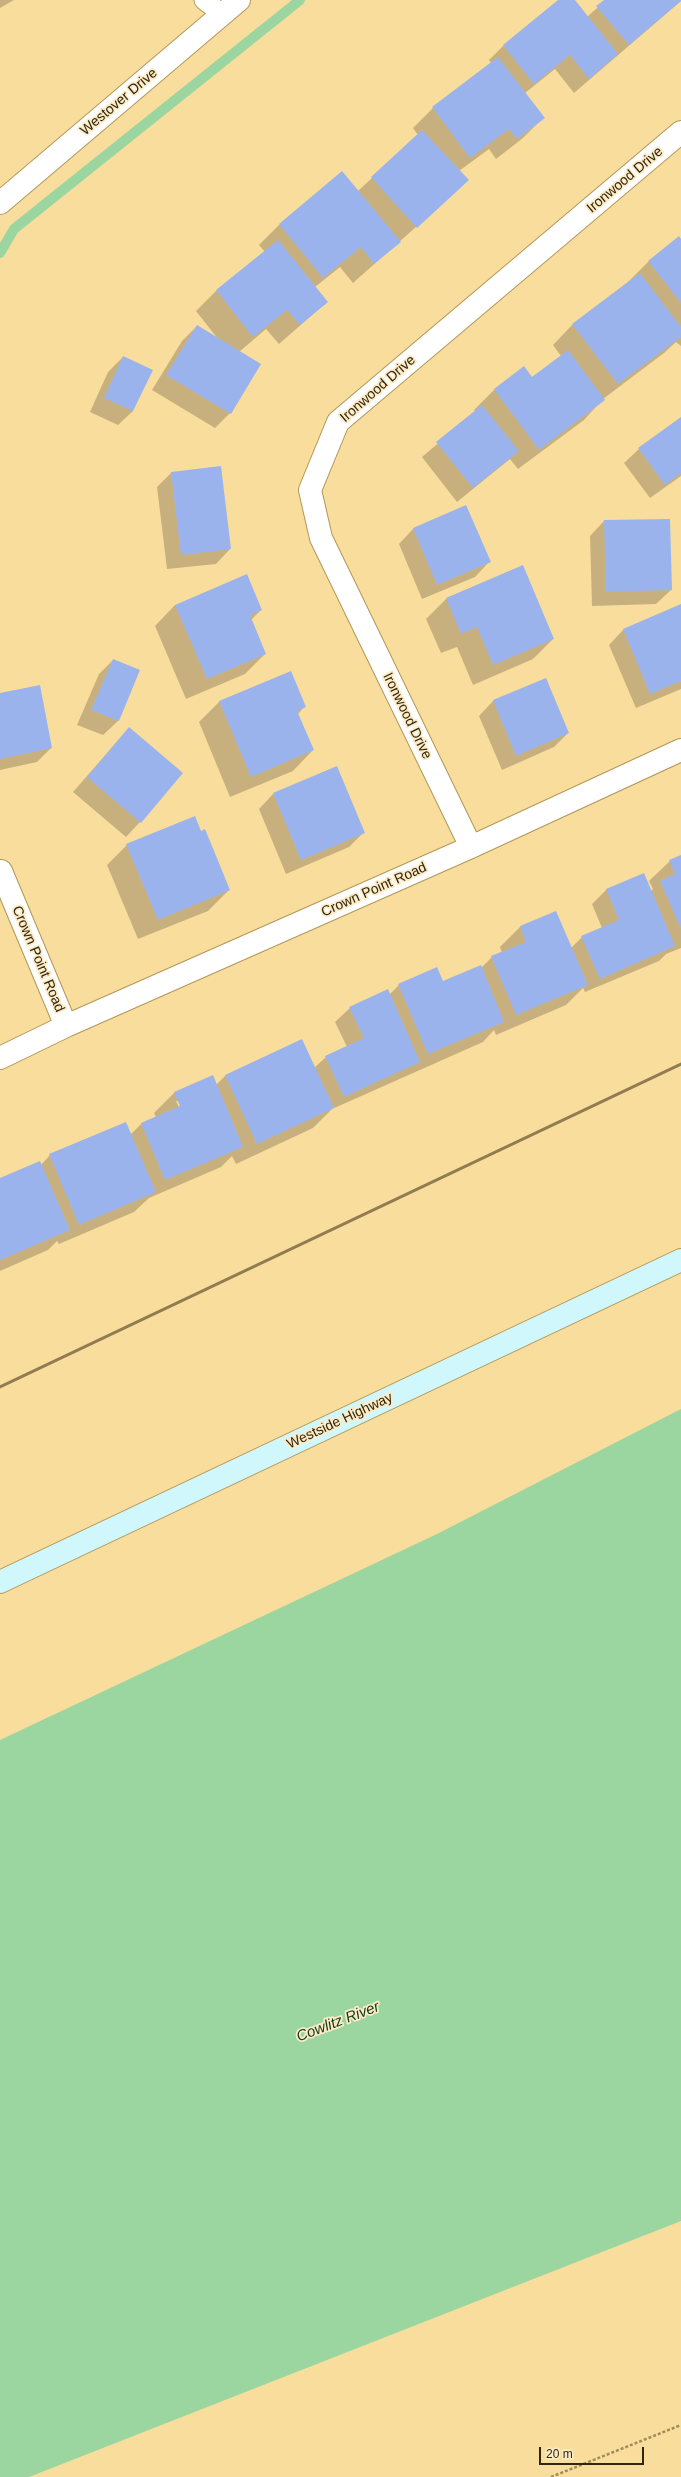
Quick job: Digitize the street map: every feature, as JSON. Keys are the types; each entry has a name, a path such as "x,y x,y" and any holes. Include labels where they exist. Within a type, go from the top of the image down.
{"main road":[{"name":"Westside Highway","path":"0,1582 681,1260"}],"street":[{"name":"Westover Drive","path":"0,203 239,0"},
{"name":"Ironwood Drive","path":"471,847 321,538 310,490 338,422 681,132"},
{"name":"Crown Point Road","path":"0,1058 66,1026 471,847 681,750"},
{"name":"Crown Point Road","path":"1,871 66,1026"}],"lane":[{"path":"204,0 222,14"}],"path":[{"path":"551,2477 681,2425"}],"water":[{"name":"Cowlitz River","path":"681,1409 681,2221 29,2477 0,2477 0,1740 437,1534"}],"building":[{"path":"558,0 575,0 618,54 589,79 570,55 534,84 503,45"},
{"path":"604,0 681,1 629,45 596,6"},
{"path":"498,57 545,118 517,139 509,129 470,158 432,107"},
{"path":"422,130 469,180 417,228 371,177"},
{"path":"342,171 401,242 374,264 361,247 323,278 279,224"},
{"path":"679,236 681,239 681,303 648,261"},
{"path":"278,240 328,302 300,325 287,310 253,337 216,290"},
{"path":"640,273 681,327 681,337 618,384 572,324"},
{"path":"197,325 261,364 231,414 166,375"},
{"path":"568,350 605,400 539,450 494,389 524,366 532,377"},
{"path":"123,356 153,370 133,411 104,398"},
{"path":"482,405 519,451 473,488 436,442"},
{"path":"681,417 681,473 665,485 638,448"},
{"path":"221,466 231,549 181,555 171,472"},
{"path":"466,505 491,562 437,585 413,528"},
{"path":"670,519 672,590 606,592 604,520"},
{"path":"523,565 554,639 493,665 477,627 461,634 446,598"},
{"path":"247,574 262,610 250,615 266,654 207,679 175,605"},
{"path":"681,604 681,681 650,694 623,629"},
{"path":"113,659 140,670 119,721 91,710"},
{"path":"291,671 306,707 297,711 314,750 251,777 219,701"},
{"path":"546,678 569,733 516,756 493,700"},
{"path":"40,685 52,748 0,759 0,693"},
{"path":"129,727 183,773 141,823 87,777"},
{"path":"337,766 365,833 301,860 273,793"},
{"path":"195,816 201,831 205,829 230,890 158,920 126,844"},
{"path":"681,855 681,929 660,881 675,874 669,860"},
{"path":"644,873 675,946 600,979 581,936 619,920 606,889"},
{"path":"556,911 588,985 516,1015 491,956 526,942 520,926"},
{"path":"481,965 504,1022 428,1054 398,984 437,967 443,981"},
{"path":"388,989 420,1062 344,1097 325,1056 364,1038 349,1007"},
{"path":"302,1039 334,1108 257,1144 225,1075"},
{"path":"213,1075 243,1147 165,1180 141,1123 180,1106 174,1092"},
{"path":"126,1122 156,1192 79,1225 49,1154"},
{"path":"40,1161 70,1230 0,1260 0,1178"}],"waterway":[{"path":"0,253 14,229 300,0"}],"railway":[{"path":"0,1387 681,1064"}]}
